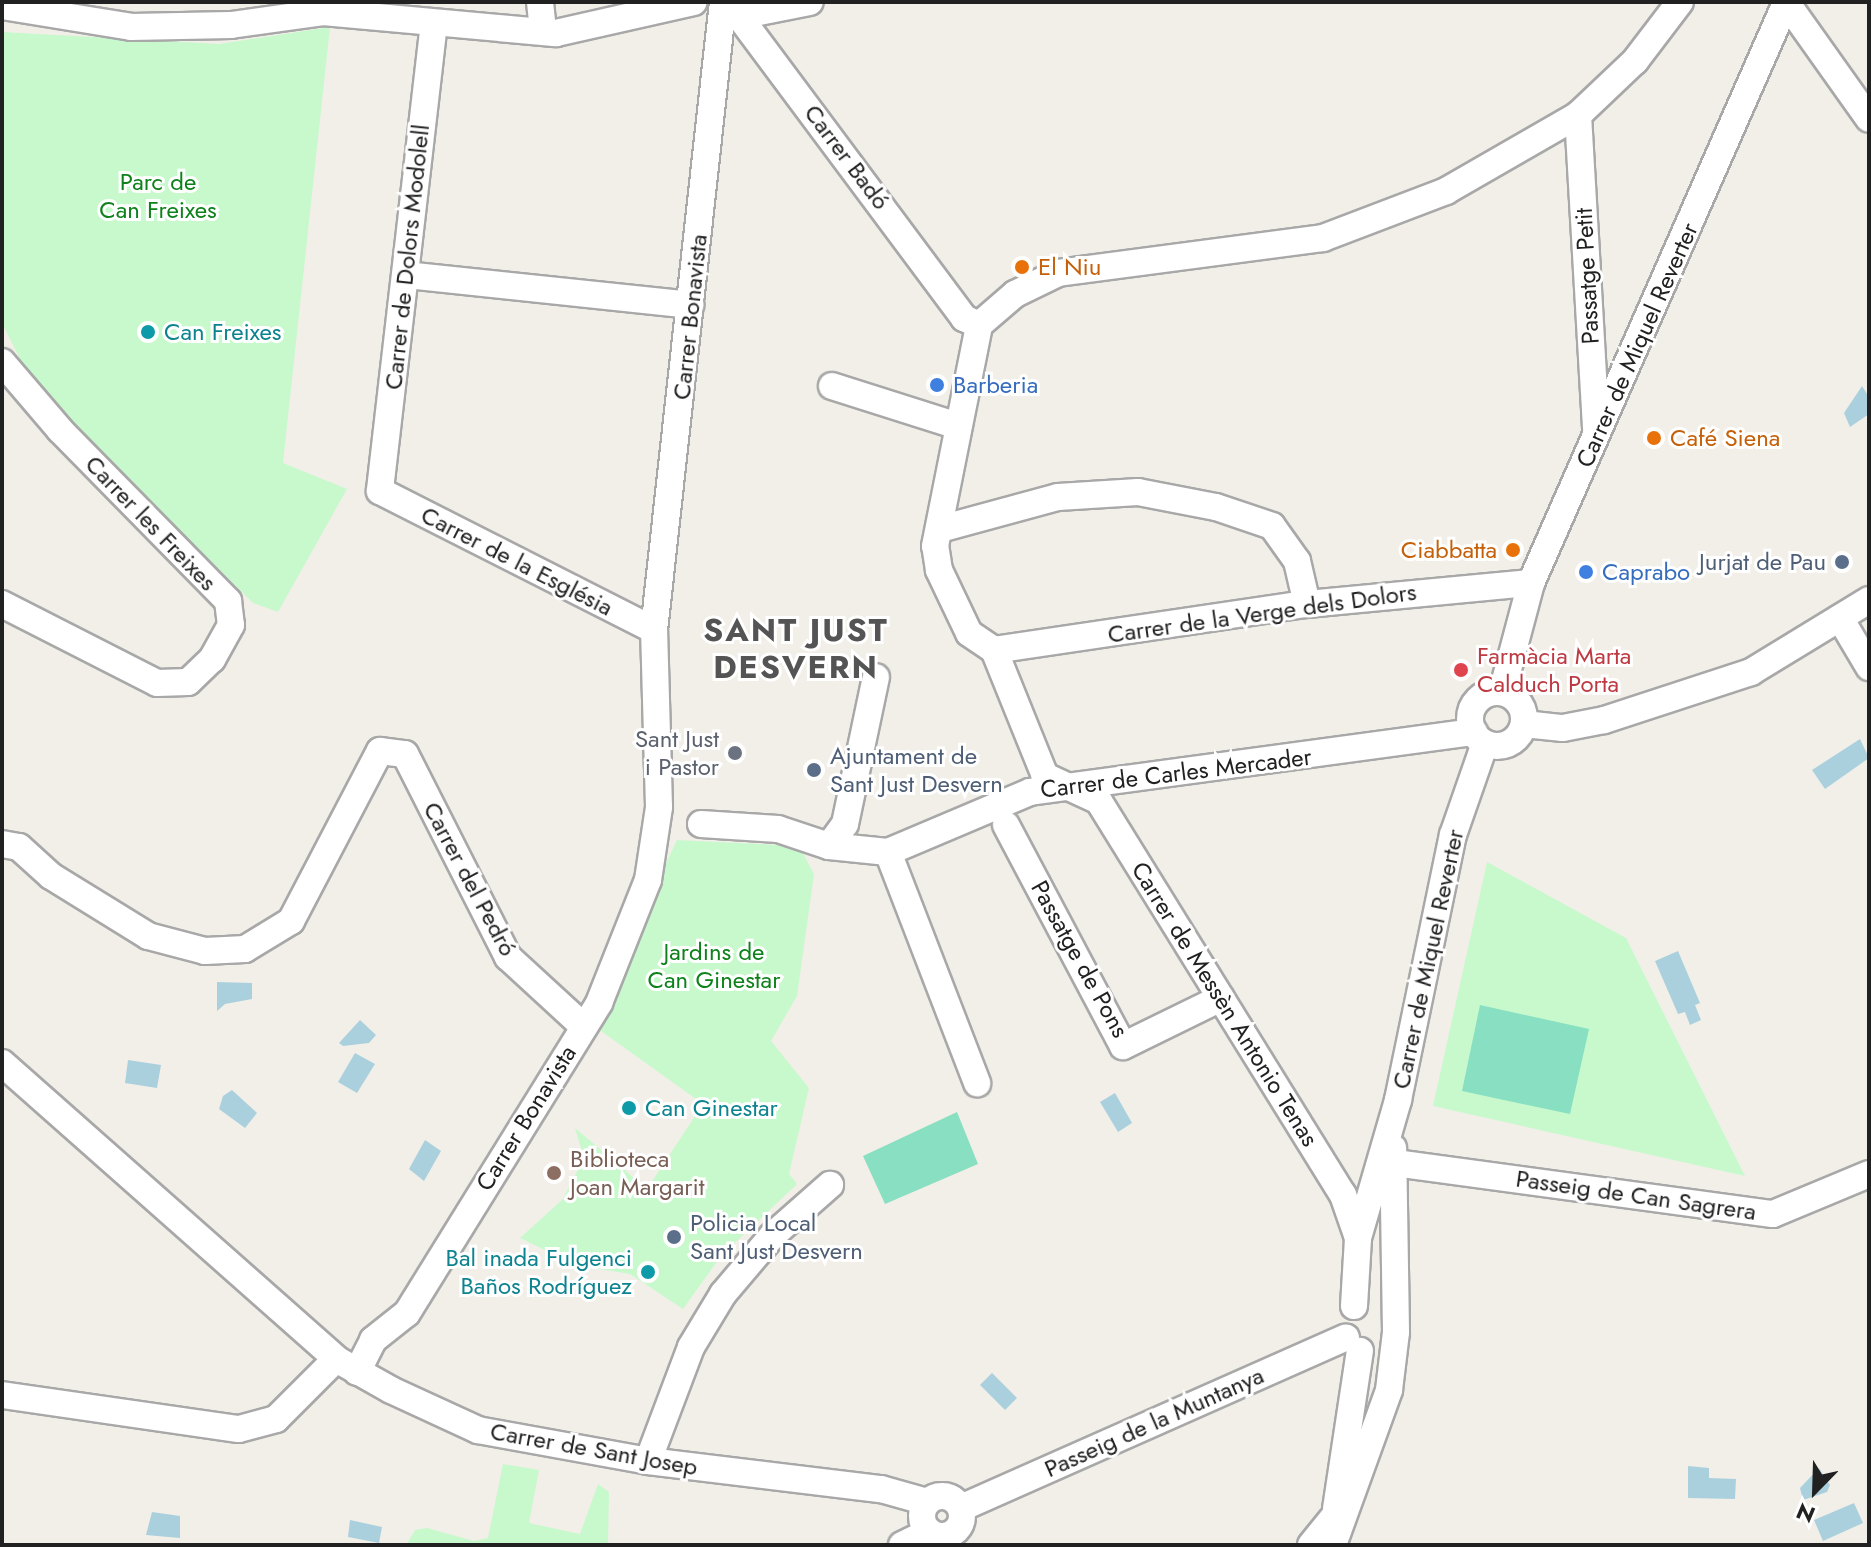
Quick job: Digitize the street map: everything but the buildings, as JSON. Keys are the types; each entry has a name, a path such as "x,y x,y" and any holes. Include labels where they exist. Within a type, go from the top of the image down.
{"street":[{"path":"540,2 543,30"},
{"path":"2,6 131,27 231,25 323,12 556,33 694,2"},
{"path":"716,2 728,7 810,2"},
{"path":"994,650 969,633 939,570 935,546 979,319 1015,294 1058,273 1323,238 1446,191 1578,115 1635,61 1680,2"},
{"path":"1786,2 1869,119"},
{"name":"Carrer de Miquel Reverter","path":"1502,692 1531,583 1786,2"},
{"name":"Carrer Bonavista","path":"2,1395 239,1429 276,1419 347,1366 407,1313 599,1003 642,893 657,841 654,630 690,305 728,7"},
{"name":"Carrer Badó","path":"728,7 979,319"},
{"name":"Carrer de Dolors Modolell","path":"380,491 434,23"},
{"name":"Passatge Petit","path":"1578,115 1596,437"},
{"path":"406,275 690,305"},
{"name":"Carrer les Freixes","path":"2,362 60,430 228,601 231,625 212,659 188,682 157,683 2,604"},
{"path":"832,386 958,426"},
{"name":"Carrer de la Església","path":"380,491 654,630"},
{"path":"940,529 1058,497 1138,492 1216,507 1272,526 1297,561 1307,604"},
{"name":"Carrer de la Verge dels Dolors","path":"994,650 1307,604 1531,583"},
{"path":"1524,724 1563,728 1604,720 1751,672 1869,600"},
{"path":"1840,618 1869,667"},
{"name":"Carrer de Messèn Antonio Tenas","path":"994,650 1045,776 1099,801 1343,1195 1358,1238"},
{"path":"829,846 845,824 876,677"},
{"path":"1502,692 1523,710 1524,724 1514,740 1480,737 1470,717 1475,703 1487,693 1502,692"},
{"name":"Carrer de Miquel Reverter","path":"1354,1306 1358,1238 1390,1130 1453,835 1480,737"},
{"name":"Carrer de Carles Mercader","path":"701,824 778,829 829,846 888,852 1030,792 1480,737"},
{"name":"Carrer del Pedró","path":"10,846 51,876 148,936 205,951 245,949 291,921 380,751 405,754 508,957 583,1026"},
{"name":"Passatge de Pons","path":"1006,825 1123,1046 1221,998"},
{"path":"888,852 977,1083"},
{"name":"Carrer de Sant Josep","path":"2,1063 347,1366 478,1430 648,1461 881,1489 927,1502"},
{"name":"Carrer de Miquel Reverter","path":"1332,1545 1379,1425 1395,1323 1395,1163 1390,1130"},
{"name":"Passeig de Can Sagrera","path":"1395,1163 1773,1214 1869,1174"},
{"path":"648,1461 691,1347 723,1294 773,1235 830,1185"},
{"path":"1332,1545 1353,1344 1347,1314 1354,1306 1375,1301 1395,1323 1389,1346 1375,1353 1353,1344"},
{"name":"Passeig de la Muntanya","path":"961,1508 1353,1344"},
{"path":"902,1545 929,1532 950,1535 959,1529 961,1508 952,1498 940,1495 927,1502 922,1517 929,1532"},
{"path":"1311,1545 1335,1515"}],"green space":[{"name":"Parc de Can Freixes","path":"330,27 283,463 347,489 278,612 253,603 32,383 2,323 2,32 219,44"},
{"name":"Jardins de Can Ginestar","path":"677,840 799,846 814,874 797,996 771,1041 809,1088 789,1174 797,1184 721,1256 683,1309 630,1274 576,1265 520,1238 563,1199 584,1158 575,1128 647,1189 703,1104 601,1031 629,942"},
{"path":"1487,862 1626,938 1745,1176 1433,1106"},
{"path":"1480,1005 1589,1029 1570,1114 1462,1091"},
{"path":"957,1112 978,1164 885,1204 863,1156"},
{"path":"503,1464 539,1470 529,1523 580,1534 598,1484 609,1492 608,1545 406,1545 415,1530 427,1528 474,1541 488,1538"}],"water":[{"path":"1862,386 1869,397 1869,414 1850,427 1844,413"},
{"path":"1860,739 1869,758 1825,789 1812,770"},
{"path":"1678,951 1700,1003 1695,1005 1701,1020 1690,1025 1685,1012 1678,1014 1655,961"},
{"path":"217,982 252,983 252,999 225,1004 217,1011"},
{"path":"360,1020 376,1035 369,1043 343,1046 339,1043"},
{"path":"355,1053 375,1064 357,1093 338,1082"},
{"path":"128,1060 161,1065 157,1088 125,1083"},
{"path":"232,1090 257,1113 245,1128 219,1109 223,1096"},
{"path":"1115,1093 1132,1123 1118,1132 1100,1102"},
{"path":"425,1140 441,1151 424,1181 409,1169"},
{"path":"992,1373 1017,1398 1005,1410 980,1385"},
{"path":"1688,1466 1709,1468 1709,1478 1736,1479 1735,1499 1688,1498"},
{"path":"1819,1468 1830,1485 1827,1492 1803,1500 1800,1488"},
{"path":"1854,1503 1863,1523 1823,1541 1814,1520"},
{"path":"152,1512 180,1516 180,1538 146,1535"},
{"path":"350,1520 382,1527 379,1543 348,1537"}],"place":[{"name":"El Niu","path":"1022,267"},
{"name":"Can Freixes","path":"148,332"},
{"name":"Barberia","path":"937,385"},
{"name":"Café Siena","path":"1654,438"},
{"name":"Ciabbatta","path":"1513,550"},
{"name":"Jurjat de Pau","path":"1842,562"},
{"name":"Caprabo","path":"1586,572"},
{"name":"Farmàcia Marta Calduch Porta","path":"1461,670"},
{"name":"Sant Just i Pastor","path":"735,753"},
{"name":"Ajuntament de Sant Just Desvern","path":"814,770"},
{"name":"Can Ginestar","path":"629,1108"},
{"name":"Biblioteca Joan Margarit","path":"554,1173"},
{"name":"Policia Local Sant Just Desvern","path":"674,1237"},
{"name":"Bal inada Fulgenci Baños Rodríguez","path":"648,1272"}],"district":[{"name":"SANT JUST DESVERN","path":"796,650"}]}
